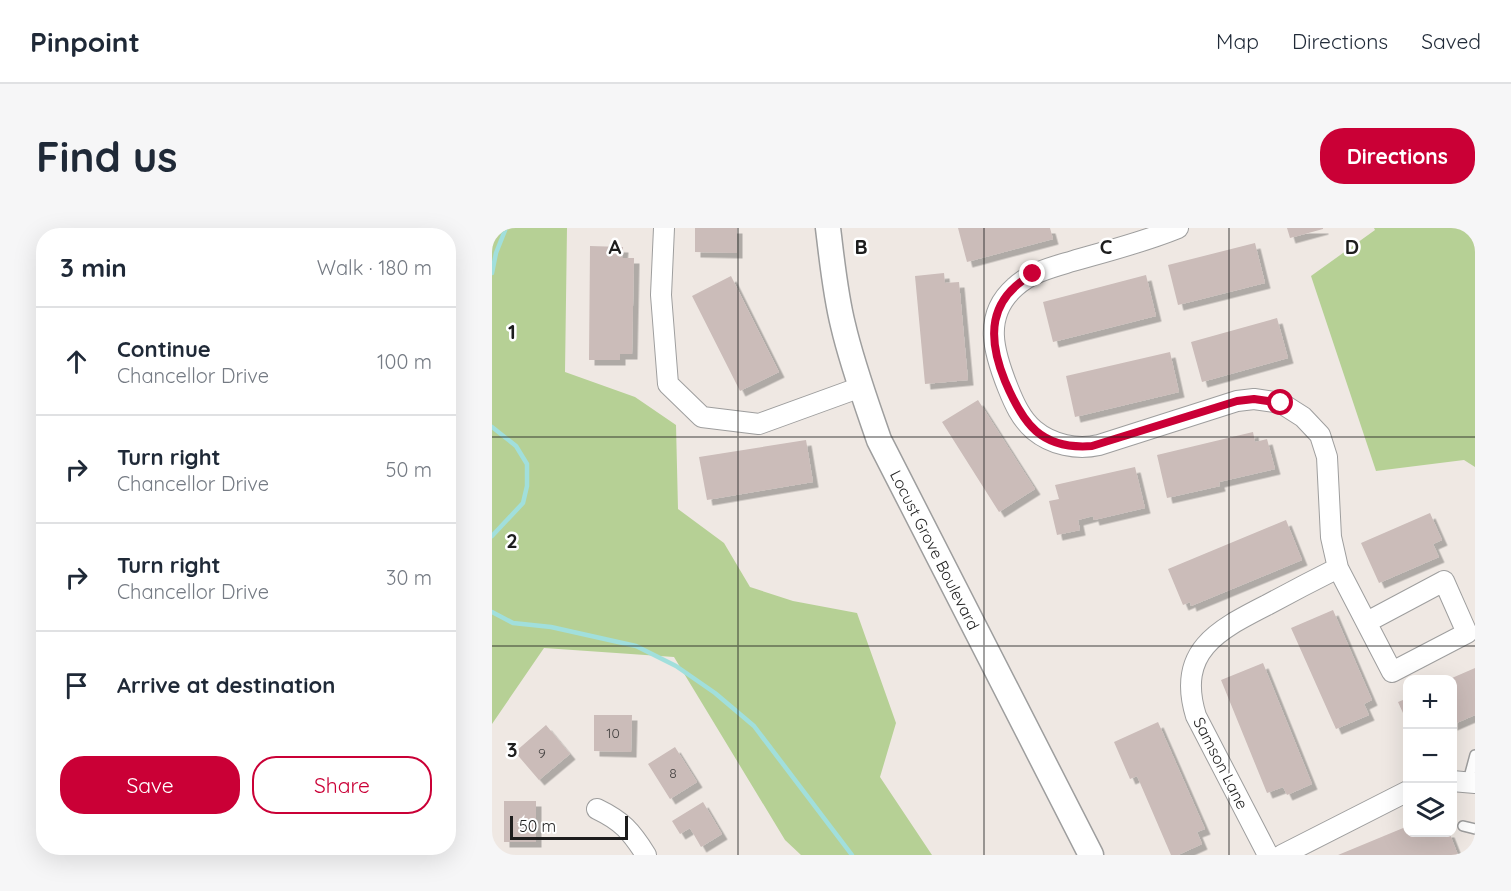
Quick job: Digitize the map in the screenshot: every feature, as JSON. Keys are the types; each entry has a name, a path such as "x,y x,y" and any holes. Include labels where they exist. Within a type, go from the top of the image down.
{"street":[{"path":"664,228 661,296 668,384 702,417 759,424 861,387"},
{"name":"Locust Grove Boulevard","path":"828,228 834,279 843,324 879,440 1091,855"},
{"path":"1178,228 1041,271 1015,286 1006,296 996,315 993,338 997,359 1014,402 1021,416 1034,430 1054,442 1077,447 1099,445 1237,401 1266,400 1288,407 1312,425 1324,444 1329,470 1331,537 1338,568 1392,672 1467,633 1444,581 1367,622"},
{"name":"Samson Lane","path":"1268,855 1196,716 1190,695 1194,664 1208,641 1224,627 1338,568"},
{"path":"1282,855 1403,793"},
{"path":"597,809 628,828 646,855"}],"lane":[{"path":"1465,782 1475,755"},
{"path":"1463,826 1475,829"}],"green space":[{"path":"492,228 567,228 565,372 635,397 676,425 678,509 724,543 750,587 793,601 857,613 896,723 880,777 932,855 801,855 785,840 674,657 544,648 492,724"},
{"path":"1374,228 1475,228 1475,467 1464,460 1376,471 1311,276 1375,230"}],"building":[{"path":"695,228 737,228 737,253 695,252"},
{"path":"958,228 1050,228 1053,239 967,262"},
{"path":"1287,228 1323,228 1323,229 1290,238"},
{"path":"1255,243 1265,283 1178,305 1168,265"},
{"path":"590,246 623,247 622,258 634,258 632,354 620,354 620,360 589,360"},
{"path":"944,273 945,283 959,282 968,380 925,384 915,276"},
{"path":"1146,275 1156,316 1053,342 1043,302"},
{"path":"731,276 779,372 740,391 692,296"},
{"path":"1277,318 1288,358 1202,382 1191,342"},
{"path":"1170,352 1179,392 1075,417 1066,376"},
{"path":"978,400 1035,489 999,512 942,422"},
{"path":"1253,432 1255,442 1267,439 1275,469 1219,482 1220,486 1167,498 1157,455"},
{"path":"806,440 813,482 707,500 699,457"},
{"path":"1135,467 1145,508 1094,520 1093,516 1078,520 1080,530 1057,535 1049,501 1059,499 1055,485"},
{"path":"1430,513 1442,540 1433,544 1439,557 1379,583 1361,543"},
{"path":"1286,520 1302,560 1191,606 1190,602 1183,605 1168,569"},
{"path":"1333,610 1372,700 1364,704 1369,715 1336,729 1291,628"},
{"path":"1263,663 1312,784 1287,795 1283,787 1267,793 1221,680"},
{"path":"1475,668 1475,715 1457,723 1457,676"},
{"path":"1403,700 1403,713 1398,702"},
{"path":"594,715 632,715 631,752 594,751"},
{"path":"1158,722 1205,829 1197,832 1202,844 1178,855 1171,855 1137,776 1130,779 1114,742"},
{"path":"546,725 570,754 539,780 515,752"},
{"path":"675,747 697,782 670,799 648,764"},
{"path":"504,801 536,801 536,842 504,842"},
{"path":"703,802 722,834 701,847 690,828 680,834 672,821"},
{"path":"1403,828 1403,837 1451,837 1458,855 1338,855"}],"waterway":[{"path":"492,273 496,253 506,228"},
{"path":"492,427 516,446 527,464 527,486 523,503 492,536"},
{"path":"492,612 513,623 551,627 636,646 676,666 715,693 754,726 852,855"}],"route":[{"path":"1033,274 1015,286 1006,296 996,315 993,338 999,366 1018,410 1034,430 1054,442 1077,447 1099,445 1237,401 1254,399 1281,403"}]}
